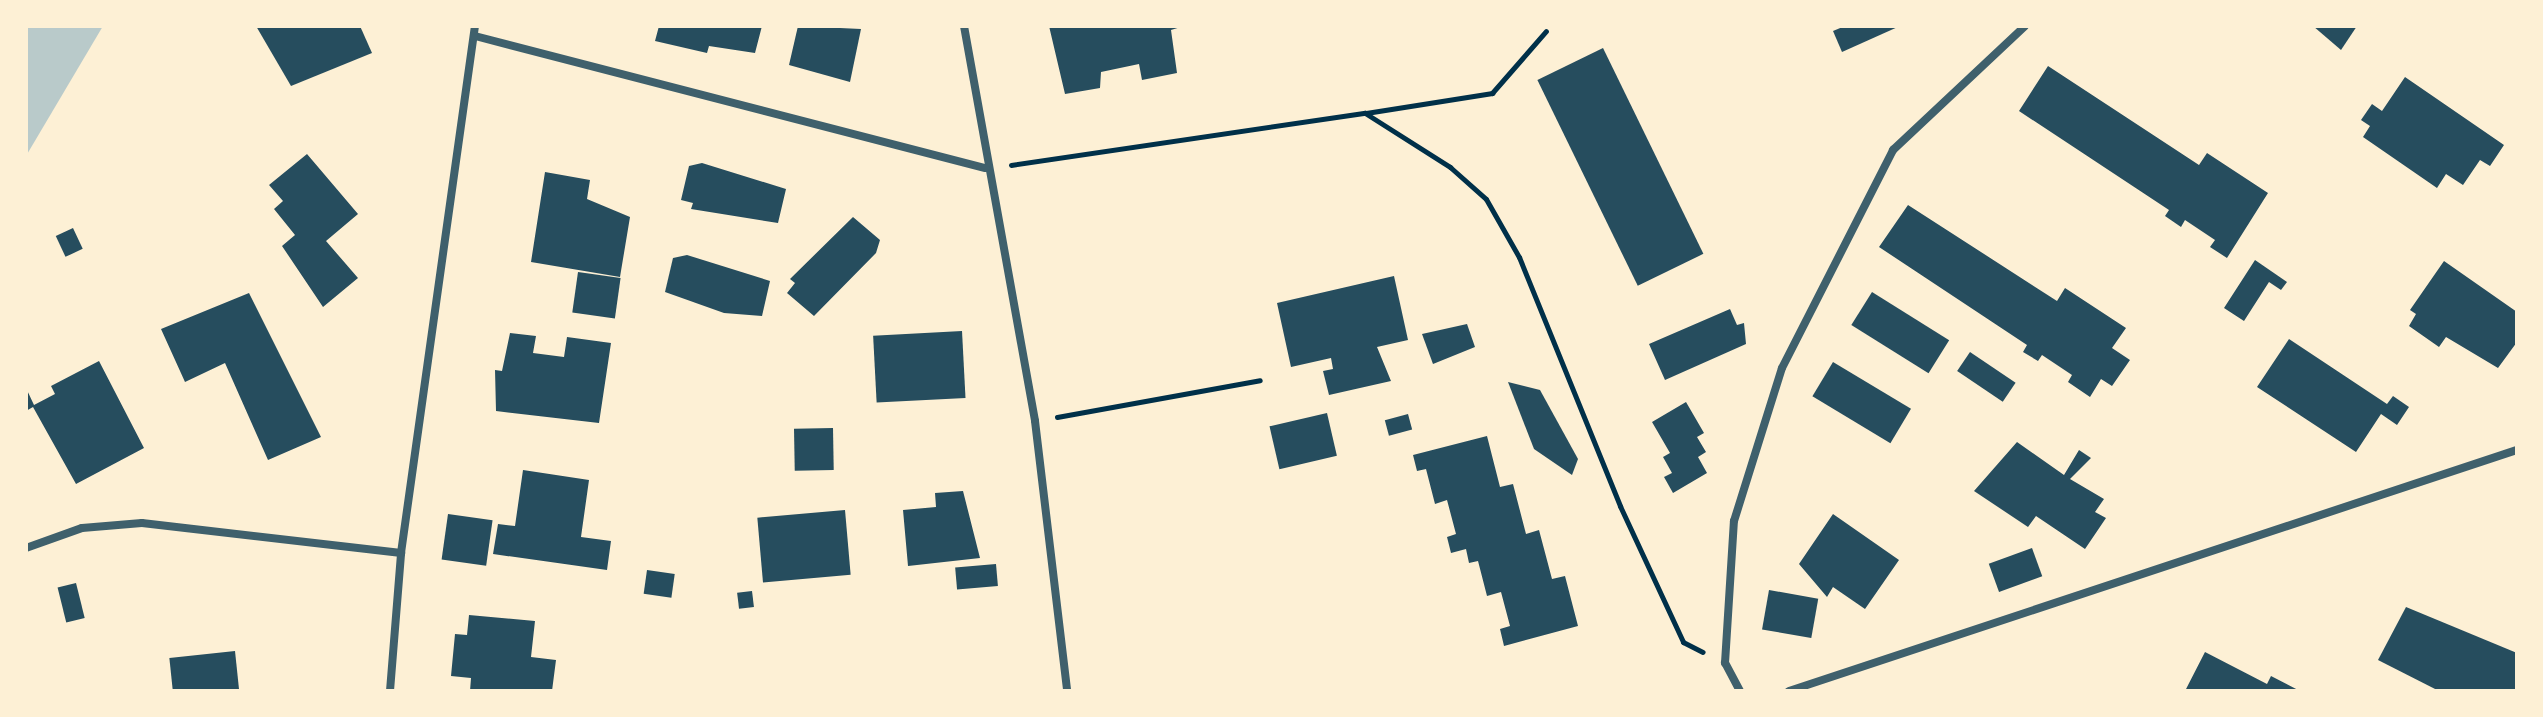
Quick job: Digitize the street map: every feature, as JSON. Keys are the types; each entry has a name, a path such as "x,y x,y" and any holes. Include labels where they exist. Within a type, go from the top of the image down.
{"street":[{"path":"390,691 401,553 475,26"},
{"path":"964,26 985,168 1035,421 1067,691"},
{"path":"1740,691 1725,663 1734,521 1782,368 1893,150 2025,26"},
{"path":"475,36 985,168"},
{"path":"1789,691 2517,450"},
{"path":"26,548 82,528 142,523 401,553"}],"path":[{"path":"985,168 1492,93 1546,31"},
{"path":"1365,113 1486,199 1519,257 1683,642 1725,663"},
{"path":"1035,421 1260,380"}],"shaded area":[{"path":"26,26 103,26 26,156"}],"building":[{"path":"256,26 360,26 372,53 291,86"},
{"path":"659,26 762,26 755,53 709,46 707,53 655,41"},
{"path":"798,26 861,29 850,82 789,65"},
{"path":"1049,26 1184,26 1171,30 1177,73 1142,80 1139,64 1101,72 1100,88 1065,94"},
{"path":"1845,26 1900,26 1842,52 1833,31"},
{"path":"2313,26 2357,26 2341,50"},
{"path":"1603,48 1703,254 1638,286 1537,80"},
{"path":"2048,66 2199,165 2207,153 2268,193 2227,258 2210,247 2215,240 2185,220 2181,227 2165,216 2169,210 2019,111"},
{"path":"2405,77 2504,145 2490,166 2480,160 2463,185 2446,174 2437,188 2363,137 2370,126 2361,120 2372,104 2382,111"},
{"path":"307,154 358,214 326,241 358,278 323,307 282,246 295,235 274,209 283,201 269,185"},
{"path":"702,163 786,189 778,223 691,209 693,203 681,200 689,166"},
{"path":"545,172 590,180 587,199 630,217 620,277 531,262"},
{"path":"1908,205 2057,301 2065,288 2126,328 2112,348 2130,360 2112,386 2101,379 2090,397 2068,382 2072,375 2042,355 2038,361 2023,352 2027,345 1879,247"},
{"path":"853,217 880,240 876,253 814,316 787,293 795,283 790,279"},
{"path":"73,228 83,249 66,257 56,236"},
{"path":"687,255 770,281 762,316 724,313 665,292 673,258"},
{"path":"2255,260 2287,282 2281,290 2269,282 2244,321 2224,308"},
{"path":"2444,261 2517,312 2517,342 2498,368 2446,337 2439,347 2409,326 2416,314 2410,310"},
{"path":"578,272 621,278 615,319 572,313"},
{"path":"1394,276 1408,340 1377,347 1391,381 1329,395 1323,371 1333,369 1331,358 1291,367 1277,303"},
{"path":"1872,292 1949,340 1929,373 1851,325"},
{"path":"249,293 321,437 268,460 225,363 185,382 161,329"},
{"path":"1730,309 1737,325 1744,323 1746,344 1665,380 1649,344"},
{"path":"1467,324 1475,347 1433,364 1422,334"},
{"path":"962,331 966,398 877,403 873,336"},
{"path":"510,333 536,336 533,353 564,357 567,337 611,343 599,423 496,411 495,370 502,371"},
{"path":"2289,339 2387,404 2393,396 2409,407 2397,425 2381,414 2356,452 2257,387"},
{"path":"1970,352 2016,383 2003,402 1957,371"},
{"path":"99,361 144,448 76,484 33,407 26,411 26,388 34,405 55,394 51,386"},
{"path":"1833,362 1911,409 1890,443 1812,396"},
{"path":"1508,382 1540,390 1578,459 1572,475 1534,449"},
{"path":"1686,402 1704,433 1697,437 1706,452 1698,457 1707,473 1673,493 1664,477 1672,473 1663,457 1670,453 1652,422"},
{"path":"1327,413 1337,456 1279,469 1270,426"},
{"path":"1408,414 1412,429 1389,436 1385,420"},
{"path":"833,428 834,470 795,471 794,429"},
{"path":"1487,436 1500,487 1513,484 1526,534 1539,530 1552,579 1565,576 1578,626 1504,646 1500,629 1510,626 1501,592 1487,596 1478,561 1469,563 1466,549 1451,553 1447,537 1456,534 1447,500 1435,504 1426,469 1417,471 1413,455"},
{"path":"2017,442 2064,475 2079,450 2091,458 2070,479 2104,499 2095,512 2106,518 2085,549 2036,516 2028,527 1974,491"},
{"path":"523,470 589,480 581,537 611,541 607,570 493,554 498,524 515,526"},
{"path":"963,491 980,558 908,566 903,510 936,507 935,493"},
{"path":"845,510 851,575 763,582 757,518"},
{"path":"448,514 493,520 486,566 442,560"},
{"path":"1833,514 1899,560 1865,609 1833,587 1827,597 1799,564"},
{"path":"2032,548 2042,576 1999,592 1989,564"},
{"path":"996,564 998,586 957,589 955,568"},
{"path":"647,570 675,574 671,598 644,594"},
{"path":"76,583 85,618 66,623 58,588"},
{"path":"1769,590 1818,599 1811,638 1762,629"},
{"path":"752,591 754,607 739,609 737,593"},
{"path":"2406,607 2517,653 2517,691 2439,691 2378,660"},
{"path":"469,615 535,621 531,657 556,660 552,691 470,691 471,678 451,676 455,634 467,635"},
{"path":"235,651 239,691 173,691 169,658"},
{"path":"2205,652 2267,684 2271,676 2300,691 2185,691"}]}
